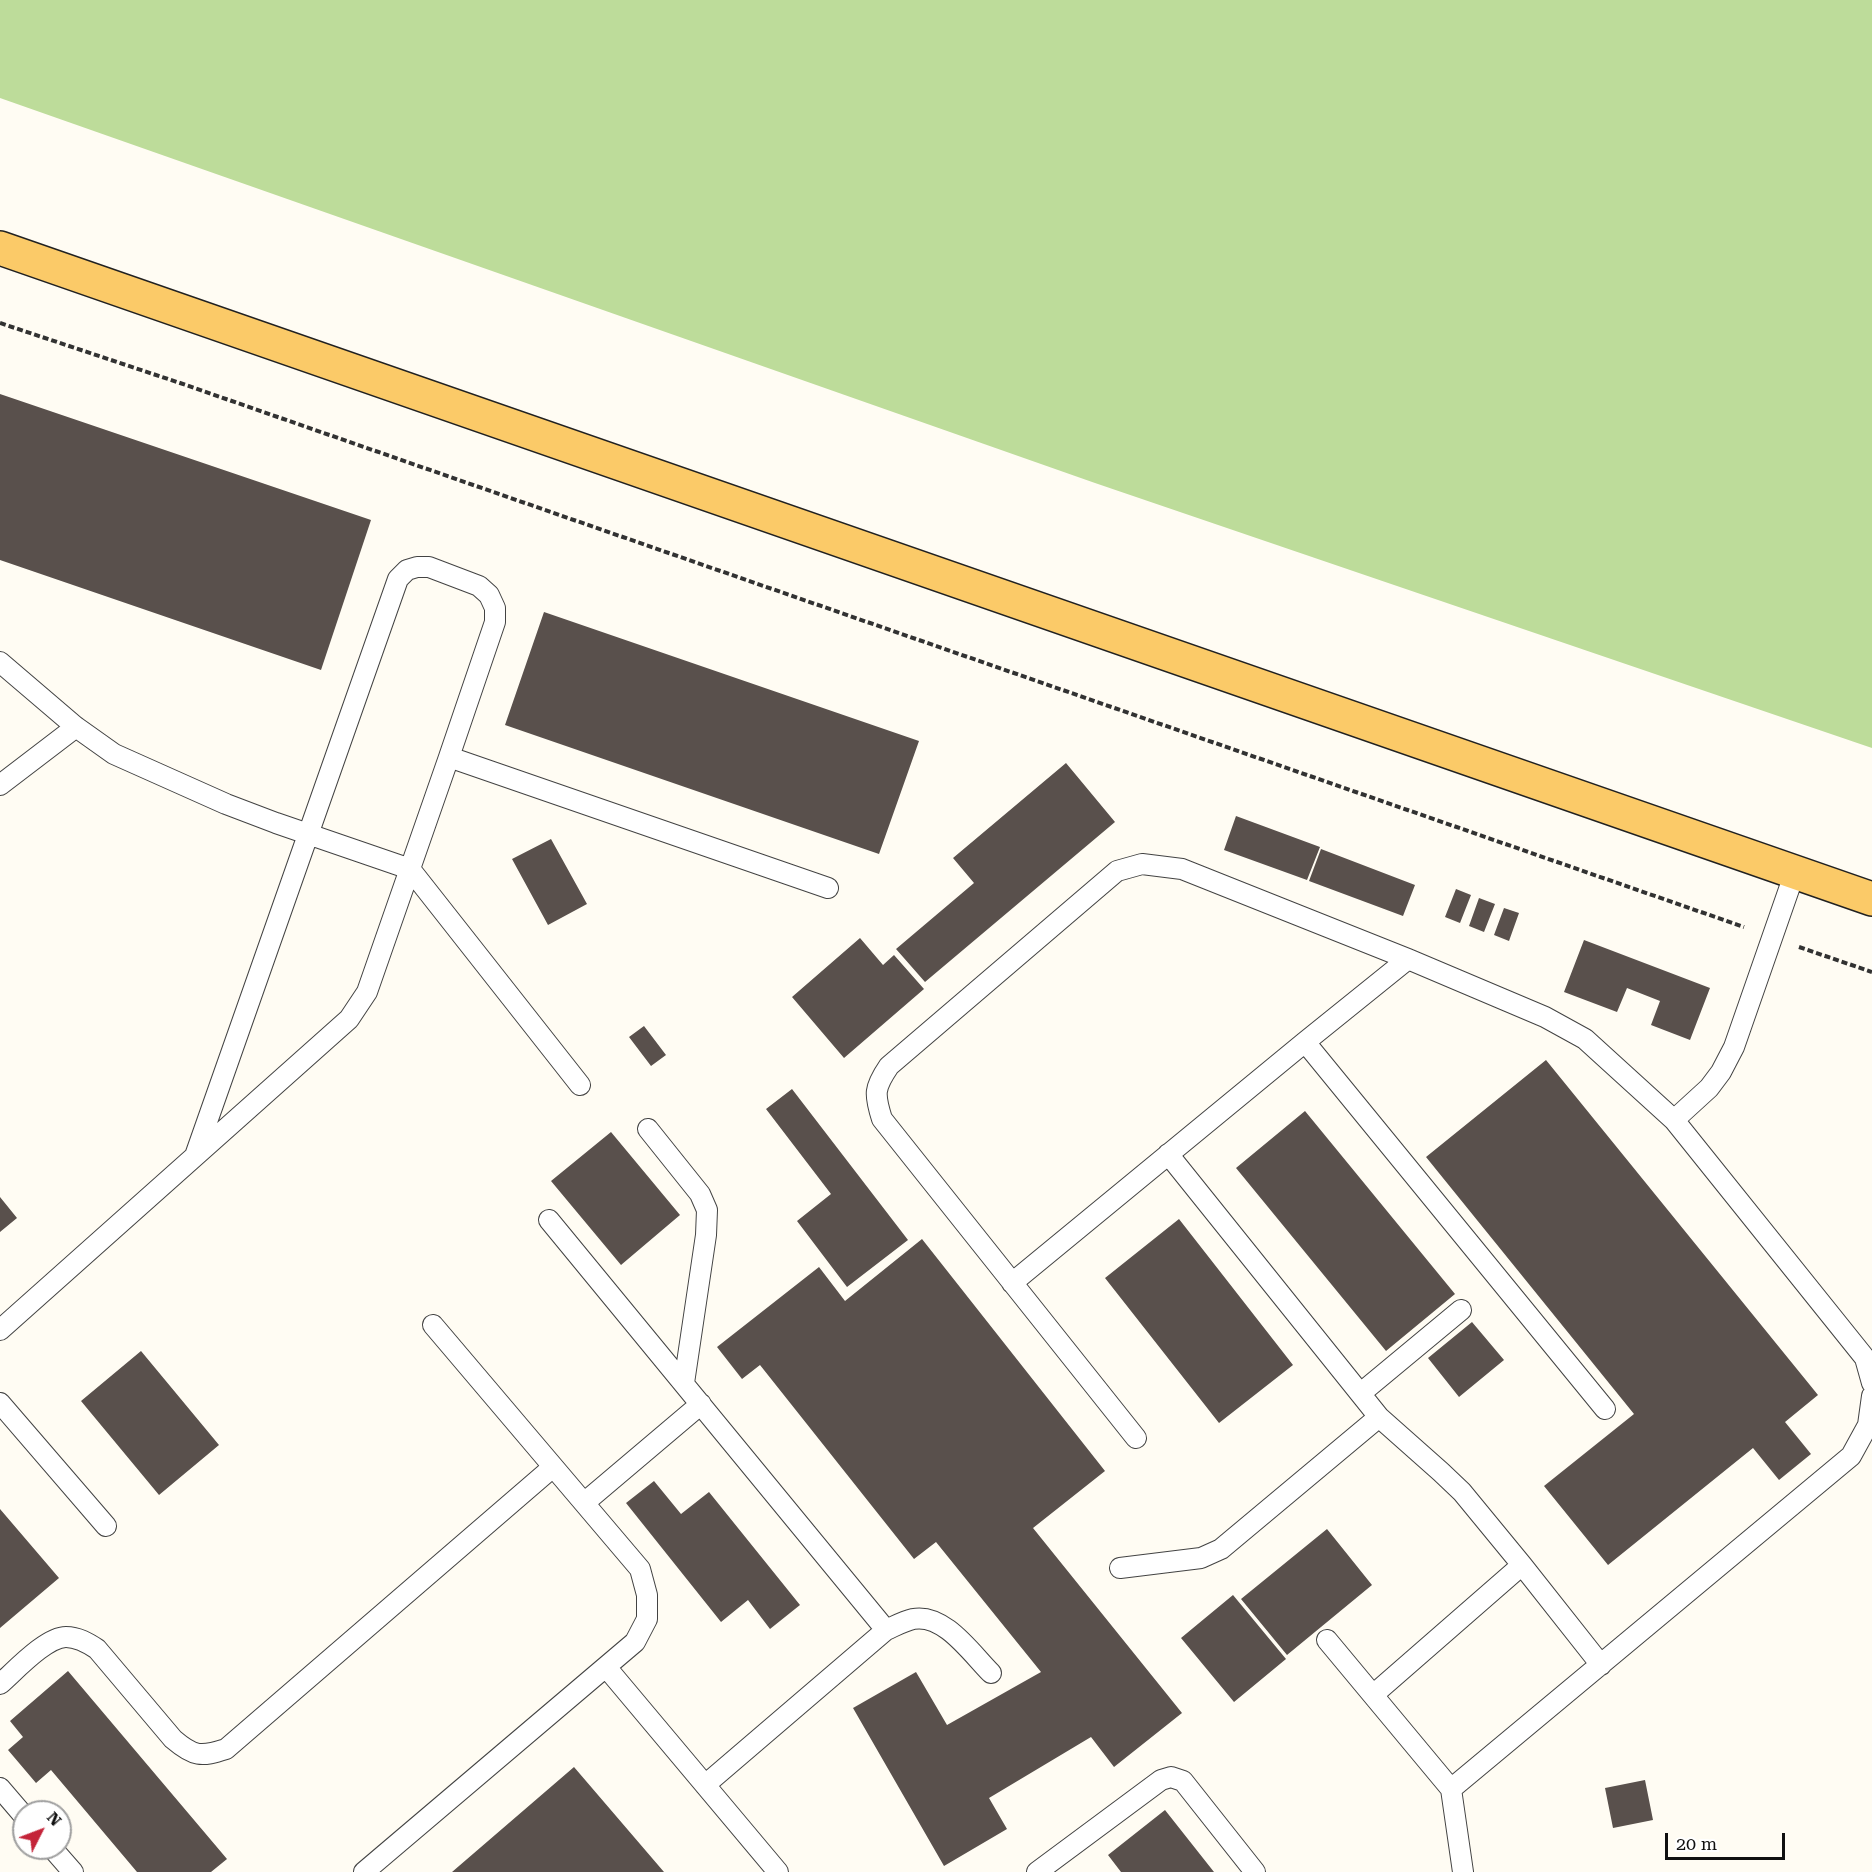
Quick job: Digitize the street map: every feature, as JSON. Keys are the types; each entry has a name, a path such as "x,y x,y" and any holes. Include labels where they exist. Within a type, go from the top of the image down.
{"main road":[{"path":"0,248 1872,899"}],"lane":[{"path":"0,1330 349,1019 367,992 495,622 495,608 489,595 480,586 429,567 407,570 398,579 195,1156"},
{"path":"0,662 76,727 114,754 226,804 410,868 580,1085"},
{"path":"0,785 76,727"},
{"path":"449,758 828,888"},
{"path":"1136,1438 882,1119 876,1100 878,1082 889,1066 1117,871 1142,864 1182,869 1408,959 1545,1017 1585,1039 1674,1120 1865,1358 1872,1383"},
{"path":"1674,1120 1709,1088 1721,1072 1734,1047 1795,872"},
{"path":"1012,1283 1408,959"},
{"path":"1305,1042 1605,1409"},
{"path":"648,1129 700,1194 707,1210 706,1235 684,1383"},
{"path":"1168,1154 1380,1417 1462,1492 1600,1665"},
{"path":"549,1220 886,1630"},
{"path":"1361,1393 1461,1310"},
{"path":"364,1872 635,1642 647,1619 647,1594 640,1569 434,1325"},
{"path":"1451,1790 1851,1456 1868,1425 1872,1396"},
{"path":"0,1403 106,1526"},
{"path":"584,1503 701,1404"},
{"path":"1120,1568 1201,1558 1221,1549 1380,1417"},
{"path":"0,1684 49,1642 65,1637 84,1641 98,1649 173,1738 186,1750 205,1755 226,1749 553,1467"},
{"path":"1373,1695 1522,1565"},
{"path":"705,1785 886,1630 913,1619 933,1620 948,1629 991,1673"},
{"path":"1327,1640 1451,1790 1463,1872"},
{"path":"606,1667 778,1872"},
{"path":"1037,1872 1161,1780 1172,1777 1183,1781 1255,1872"},
{"path":"0,1788 12,1802"},
{"path":"62,1860 73,1872"}],"path":[{"path":"0,323 180,383 1872,972"}],"green space":[{"path":"0,0 1872,0 1872,748 1095,483 0,98"}],"building":[{"path":"0,394 371,520 321,670 0,560"},
{"path":"544,612 919,741 879,854 505,725"},
{"path":"1066,763 1115,822 925,982 896,949 974,883 953,858"},
{"path":"1236,816 1320,847 1307,880 1224,850"},
{"path":"551,839 587,904 548,925 512,859"},
{"path":"1321,849 1415,885 1403,916 1309,881"},
{"path":"1456,889 1471,895 1460,923 1445,917"},
{"path":"1479,898 1495,904 1484,932 1469,926"},
{"path":"1504,908 1519,913 1509,941 1494,935"},
{"path":"860,938 883,965 894,955 924,989 844,1058 792,997"},
{"path":"1584,940 1710,988 1690,1040 1651,1025 1660,1001 1627,988 1617,1012 1564,992"},
{"path":"644,1026 666,1055 651,1066 629,1037"},
{"path":"1546,1060 1818,1395 1785,1422 1811,1454 1779,1480 1753,1448 1608,1565 1544,1486 1634,1414 1426,1157"},
{"path":"792,1089 908,1240 847,1287 797,1221 831,1194 766,1109"},
{"path":"1305,1111 1455,1294 1386,1351 1236,1168"},
{"path":"611,1132 680,1215 621,1265 551,1181"},
{"path":"0,1197 17,1218 0,1232"},
{"path":"1179,1219 1293,1365 1219,1423 1105,1278"},
{"path":"922,1239 1105,1471 1033,1528 1182,1713 1114,1767 1091,1737 989,1798 1007,1829 944,1866 853,1708 916,1672 947,1725 1041,1672 936,1542 914,1559 760,1365 742,1379 717,1347 819,1267 845,1301"},
{"path":"1472,1322 1504,1360 1459,1397 1428,1358"},
{"path":"141,1351 219,1445 159,1495 81,1401"},
{"path":"654,1481 681,1514 709,1492 800,1605 770,1629 748,1600 721,1622 626,1503"},
{"path":"0,1509 59,1578 0,1628"},
{"path":"1327,1529 1372,1585 1287,1655 1241,1599"},
{"path":"1233,1595 1286,1659 1234,1702 1181,1638"},
{"path":"68,1671 227,1859 211,1872 137,1872 51,1770 36,1783 8,1750 23,1737 10,1721"},
{"path":"574,1767 664,1872 452,1872"},
{"path":"1645,1780 1653,1820 1613,1828 1605,1788"},
{"path":"1165,1810 1214,1872 1121,1872 1108,1855"}]}
